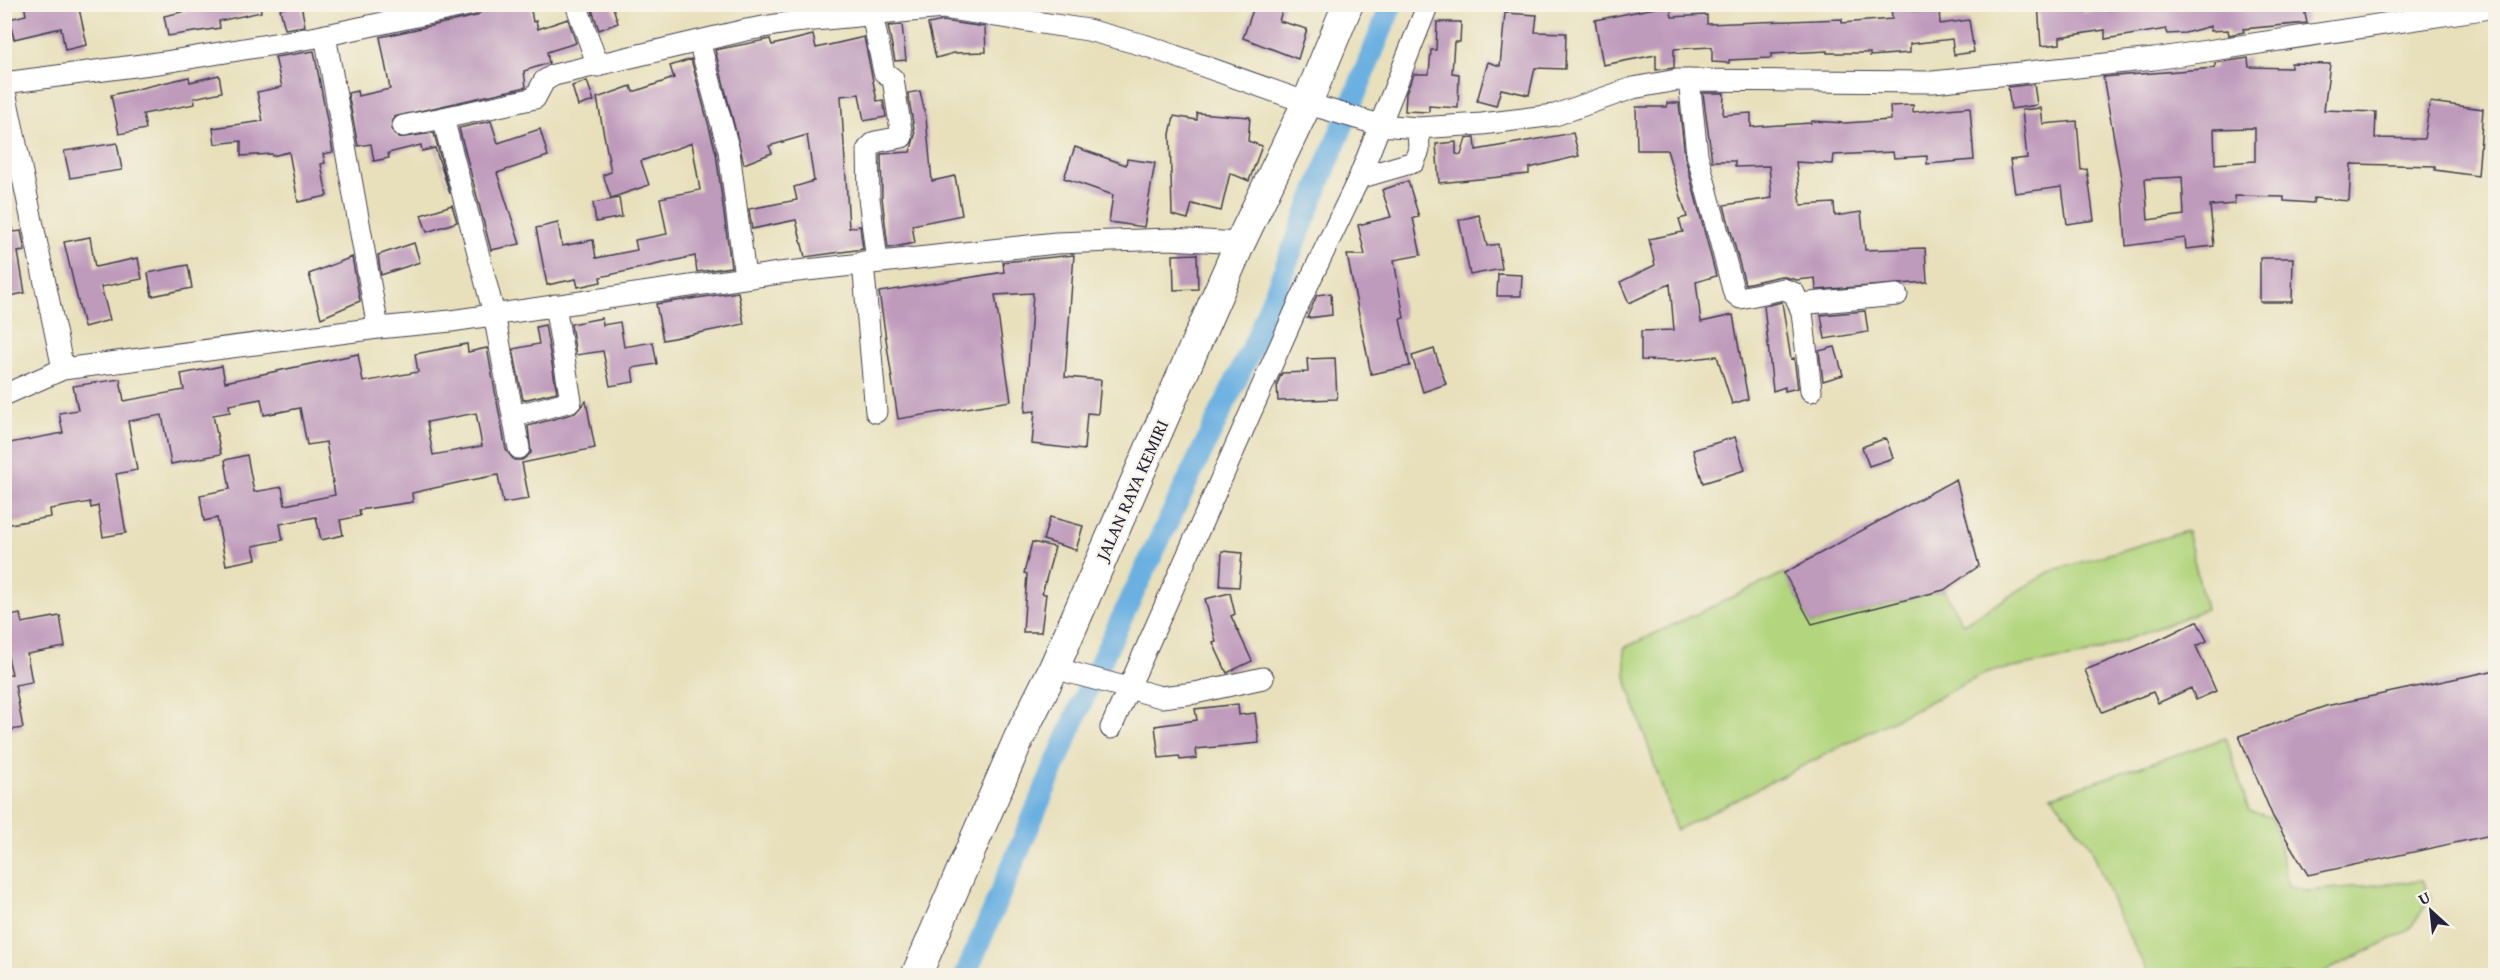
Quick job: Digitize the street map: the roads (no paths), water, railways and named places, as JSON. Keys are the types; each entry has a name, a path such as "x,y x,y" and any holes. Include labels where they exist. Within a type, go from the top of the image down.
{"main road":[{"name":"JALAN RAYA KEMIRI","path":"916,975 1019,738 1059,669 1240,243 1315,106 1348,4"}],"street":[{"path":"63,369 7,119 4,85 165,62 325,35 473,4"},
{"path":"576,4 597,66"},
{"path":"1111,728 1126,689 1299,303 1359,178 1376,124 1428,4"},
{"path":"403,126 535,98 547,78 746,30 872,14 943,8 1088,30 1147,46 1315,106 1376,124 1418,128 1532,119 1580,107 1633,88 1689,80 1933,82 2154,59 2496,7"},
{"path":"872,14 885,75 893,79 902,137 876,142 868,149 876,412"},
{"path":"325,35 378,328"},
{"path":"699,41 729,151 745,277"},
{"path":"1689,80 1697,154 1734,293 1740,298 1783,289 1794,293 1799,304 1811,391"},
{"path":"443,118 494,314 519,448"},
{"path":"1359,178 1414,162 1419,150 1418,128"},
{"path":"4,395 63,369 494,314 745,277 870,262 1092,241 1170,239 1240,243"},
{"path":"1799,304 1897,295"},
{"path":"514,416 571,401 555,305"},
{"path":"1059,669 1126,689 1173,697 1263,678"}],"waterway":[{"path":"965,976 1088,688 1256,339 1392,4"}]}
